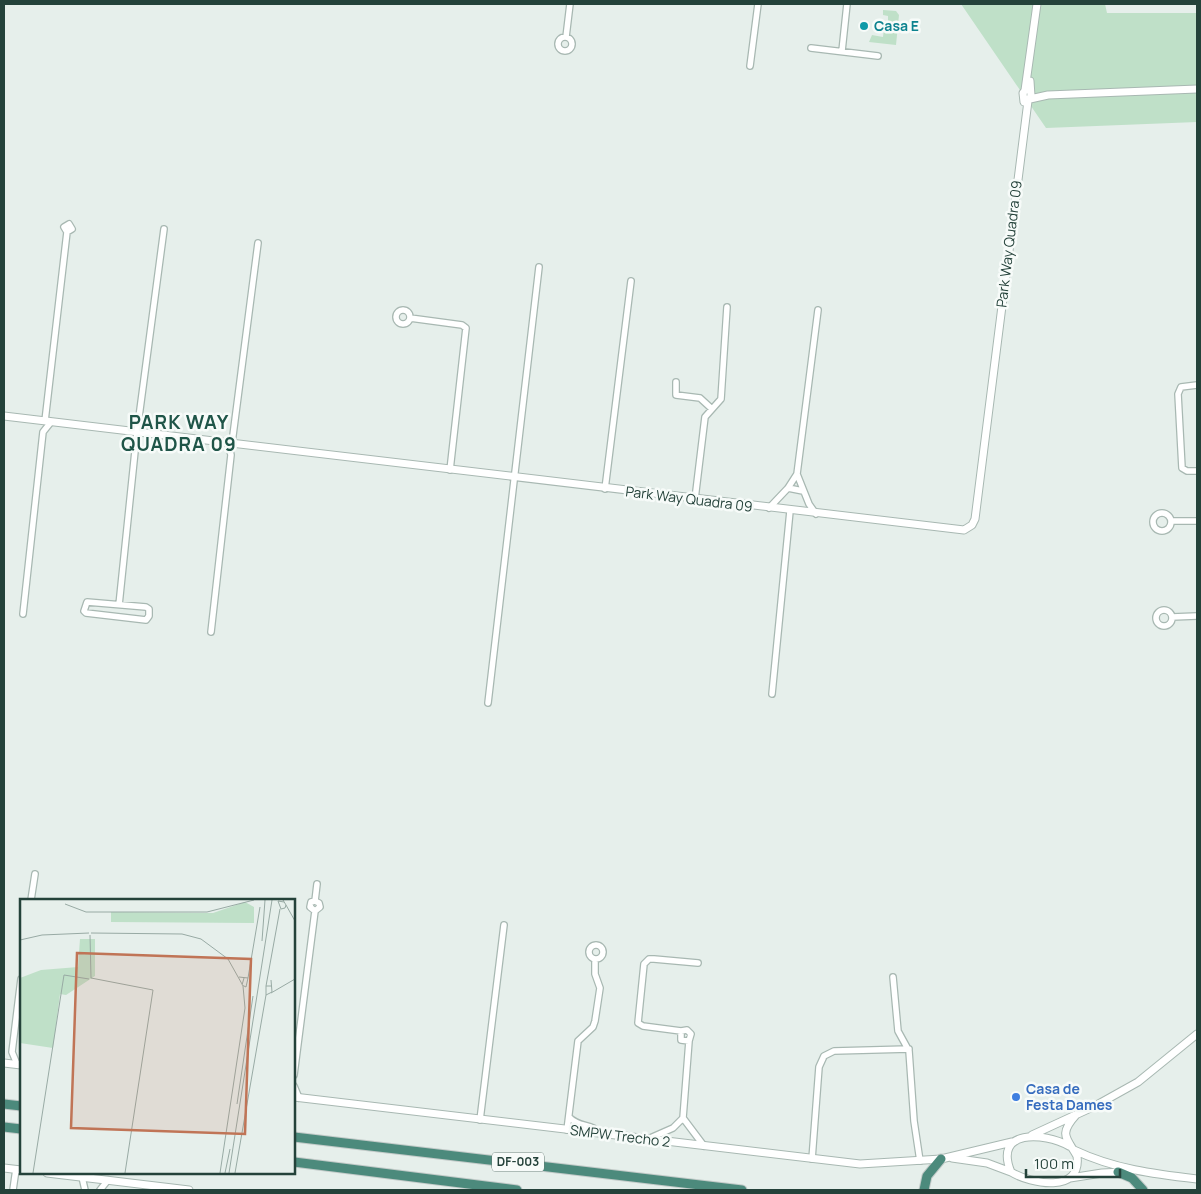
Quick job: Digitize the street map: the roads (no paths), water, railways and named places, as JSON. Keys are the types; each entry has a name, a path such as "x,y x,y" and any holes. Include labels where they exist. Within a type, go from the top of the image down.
{"highway":[{"path":"4,1104 20,1106"},
{"path":"4,1127 20,1129"},
{"name":"DF-003","path":"295,1137 742,1190"},
{"path":"924,1190 927,1176 944,1158"},
{"name":"DF-003","path":"295,1162 517,1190"},
{"path":"1118,1172 1132,1178 1143,1190"}],"street":[{"path":"566,37 570,4"},
{"path":"750,66 758,4"},
{"path":"842,51 847,4"},
{"name":"Park Way Quadra 09","path":"4,416 961,531 969,528 974,522 1028,95 1037,4"},
{"path":"811,48 878,56"},
{"path":"1028,95 1197,89"},
{"path":"119,605 137,432 164,229"},
{"path":"22,614 44,432 48,422 67,232"},
{"path":"211,632 258,243"},
{"path":"488,704 512,477 539,267"},
{"path":"605,489 631,281"},
{"path":"695,499 704,424 707,413 720,402 722,394 727,308"},
{"path":"769,508 788,488 797,474 818,310"},
{"path":"410,318 462,325 466,328 450,470"},
{"path":"676,382 676,395 705,400 712,409"},
{"path":"1197,385 1181,387 1178,394 1182,468 1187,471 1197,471"},
{"path":"36,420 44,432"},
{"path":"797,474 816,514"},
{"path":"788,488 803,490"},
{"path":"772,694 790,511"},
{"path":"1171,521 1197,521"},
{"path":"87,602 119,605 148,608 148,618 146,620 86,613 84,610 87,602"},
{"path":"1172,617 1197,616"},
{"path":"32,899 35,874"},
{"path":"295,1067 315,911 319,910 320,905 315,901 317,884"},
{"path":"480,1120 504,925"},
{"path":"646,1140 673,1128 682,1118 689,1041 681,1040 681,1031 643,1026 638,1023 644,964 649,959 698,963"},
{"path":"567,1130 578,1041 594,1024 600,988 595,974 595,960"},
{"path":"893,977 898,1031 908,1049 914,1121 920,1161"},
{"path":"4,1062 12,1052 20,987"},
{"path":"944,1158 1012,1142 1076,1116 1138,1082 1197,1034"},
{"path":"812,1159 819,1067 824,1056 834,1051 908,1049"},
{"path":"12,1052 19,1064"},
{"path":"4,1062 19,1064"},
{"name":"SMPW Trecho 2","path":"296,1097 860,1164 944,1158"},
{"path":"1070,1178 1078,1163 1071,1148 1066,1128 1076,1116"},
{"path":"569,1117 580,1125 595,1128 601,1134"},
{"path":"682,1118 704,1146"},
{"path":"1029,1136 1054,1139 1096,1160 1139,1172"},
{"path":"1010,1172 1006,1156 1012,1142"},
{"path":"944,1158 987,1163 1025,1180 1044,1184 1055,1184 1070,1178 1118,1172 1139,1172 1197,1179"},
{"path":"4,1168 19,1170 13,1190"},
{"path":"56,1174 189,1190"},
{"path":"82,1177 86,1190"},
{"path":"100,1190 108,1180"}],"place":[{"name":"Casa E","path":"864,26"},
{"name":"Casa de Festa Dames","path":"1016,1097"}],"district":[{"name":"PARK WAY QUADRA 09","path":"179,433"}]}
